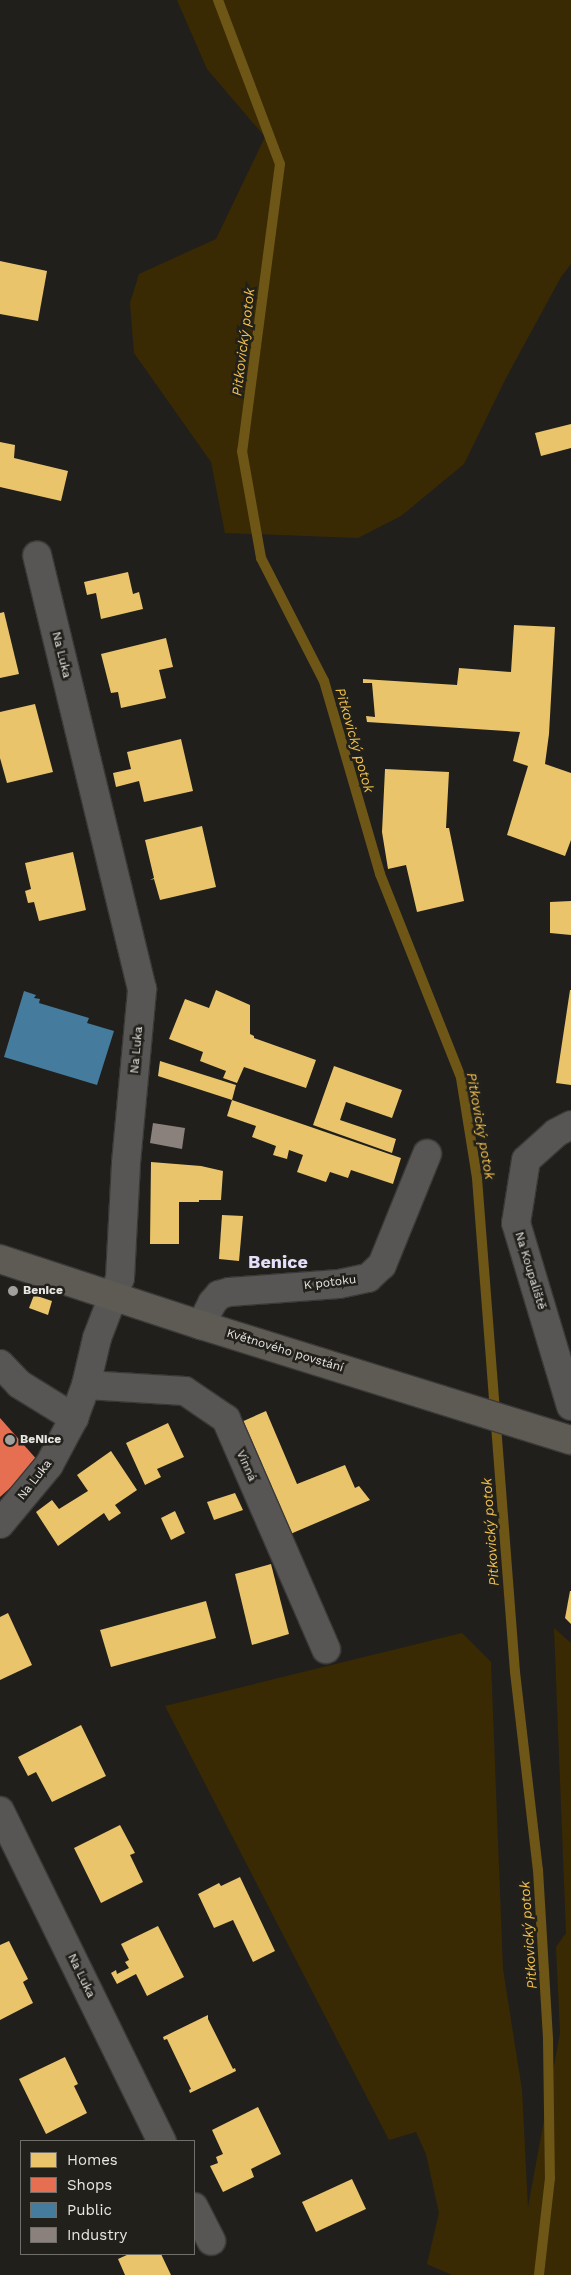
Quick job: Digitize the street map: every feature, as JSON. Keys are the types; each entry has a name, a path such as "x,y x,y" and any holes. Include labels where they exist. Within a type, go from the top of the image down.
{"street":[{"name":"Na Luka","path":"0,1524 49,1465 74,1418 86,1385 97,1338 120,1278 123,1256 126,1164 142,989 37,556"},
{"name":"Na Koupaliště","path":"571,1125 556,1133 526,1160 516,1223 571,1406"},
{"name":"K potoku","path":"201,1325 212,1303 219,1295 229,1292 339,1284 368,1278 382,1265 427,1154"},
{"name":"Květnového povstání","path":"0,1259 201,1325 472,1409 564,1432"},
{"path":"0,1364 19,1384 74,1418"},
{"name":"Vinná","path":"86,1385 185,1391 226,1419 326,1649"},
{"name":"Na Luka","path":"0,1811 162,2140"},
{"path":"195,2208 210,2241"}],"shaded area":[{"path":"177,0 571,0 571,264 561,277 506,378 464,464 401,516 358,538 225,533 211,462 134,353 130,303 139,274 216,239 265,137 207,69"},
{"path":"554,1628 571,1643 571,2275 452,2275 427,2264 439,2213 426,2154 416,2132 389,2140 165,1706 462,1633 491,1662 503,1969 522,2090 528,2207 560,2033 556,1947 566,1933"}],"building: Homes":[{"path":"0,261 47,271 38,321 0,314"},
{"path":"571,424 571,448 541,456 535,433"},
{"path":"0,442 15,445 14,458 68,471 61,501 0,487"},
{"path":"128,572 133,594 139,592 143,609 101,619 96,593 87,595 84,582"},
{"path":"4,612 19,674 0,678 0,613"},
{"path":"514,625 555,627 549,734 545,764 571,773 571,840 565,856 507,835 528,766 513,761 520,732 367,722 366,716 375,717 372,683 363,683 363,679 457,685 459,668 511,672"},
{"path":"166,638 173,667 159,670 166,698 121,708 118,692 111,693 101,654"},
{"path":"35,704 53,772 7,783 0,758 0,712"},
{"path":"181,739 193,791 144,802 139,781 116,787 113,773 131,769 127,752"},
{"path":"385,769 449,772 446,828 449,828 464,901 417,912 406,865 388,869 382,832"},
{"path":"202,826 216,887 160,900 154,879 150,880 154,878 145,840"},
{"path":"73,852 86,910 39,921 34,902 28,903 25,891 31,889 25,863"},
{"path":"571,901 571,935 550,933 550,902"},
{"path":"216,990 250,1005 250,1034 254,1038 316,1060 306,1088 244,1067 237,1083 223,1078 226,1071 200,1061 203,1052 169,1039 185,999 209,1008"},
{"path":"571,990 571,1085 556,1083"},
{"path":"160,1061 236,1085 232,1100 158,1076"},
{"path":"334,1066 402,1090 392,1118 346,1102 340,1120 396,1139 392,1153 313,1125"},
{"path":"232,1100 401,1158 393,1184 351,1170 348,1178 330,1172 326,1182 297,1172 303,1155 289,1150 287,1159 273,1155 276,1146 252,1137 256,1126 227,1116"},
{"path":"151,1162 201,1166 223,1171 221,1200 179,1202 179,1244 150,1244"},
{"path":"222,1215 243,1216 239,1261 219,1259"},
{"path":"34,1295 52,1301 48,1315 29,1308"},
{"path":"266,1411 297,1484 345,1465 355,1488 359,1486 370,1500 288,1535 239,1423"},
{"path":"168,1423 184,1457 157,1469 161,1477 145,1485 126,1443"},
{"path":"111,1451 137,1490 115,1505 121,1513 109,1521 104,1513 58,1546 36,1512 52,1500 59,1509 88,1491 77,1475"},
{"path":"235,1493 243,1510 214,1520 207,1502"},
{"path":"175,1511 185,1533 171,1540 161,1518"},
{"path":"271,1564 289,1634 252,1645 235,1574"},
{"path":"571,1591 571,1624 565,1618"},
{"path":"206,1601 216,1638 111,1667 100,1630"},
{"path":"8,1613 32,1665 0,1680 0,1617"},
{"path":"81,1725 106,1776 52,1802 36,1772 28,1776 18,1757"},
{"path":"120,1825 135,1853 130,1855 143,1882 101,1903 74,1848"},
{"path":"240,1877 275,1951 253,1962 233,1920 214,1928 198,1894 219,1883 221,1886"},
{"path":"158,1926 184,1977 147,1996 136,1974 117,1984 111,1973 116,1970 117,1974 129,1968 125,1962 129,1960 121,1944"},
{"path":"9,1941 28,1979 23,1982 33,2003 0,2020 0,1945"},
{"path":"208,2015 208,2019 233,2069 235,2068 236,2071 190,2093 189,2090 191,2089 167,2039 164,2040 163,2037"},
{"path":"65,2057 78,2084 74,2086 87,2113 46,2134 19,2079"},
{"path":"258,2107 281,2154 251,2169 254,2177 223,2192 210,2166 218,2163 216,2157 223,2154 212,2130"},
{"path":"352,2179 366,2209 316,2232 302,2202"},
{"path":"127,2255 161,2255 171,2275 125,2275 118,2259"}],"building: Shops":[{"name":"BeNice","path":"0,1418 39,1462 0,1497"}],"building: Public":[{"path":"24,991 36,995 34,998 40,999 39,1003 89,1018 87,1023 114,1031 97,1085 4,1057"}],"building: Industry":[{"path":"153,1123 185,1128 182,1149 150,1143"}],"waterway":[{"name":"Pitkovický potok","path":"218,0 280,164 242,451 261,558 324,681 380,874 461,1078 477,1178 515,1672 538,1870 548,2040 550,2178 539,2275"}],"place":[{"name":"Benice","path":"13,1291"},
{"name":"BeNice","path":"10,1440"}],"district":[{"name":"Benice","path":"278,1262"}]}
